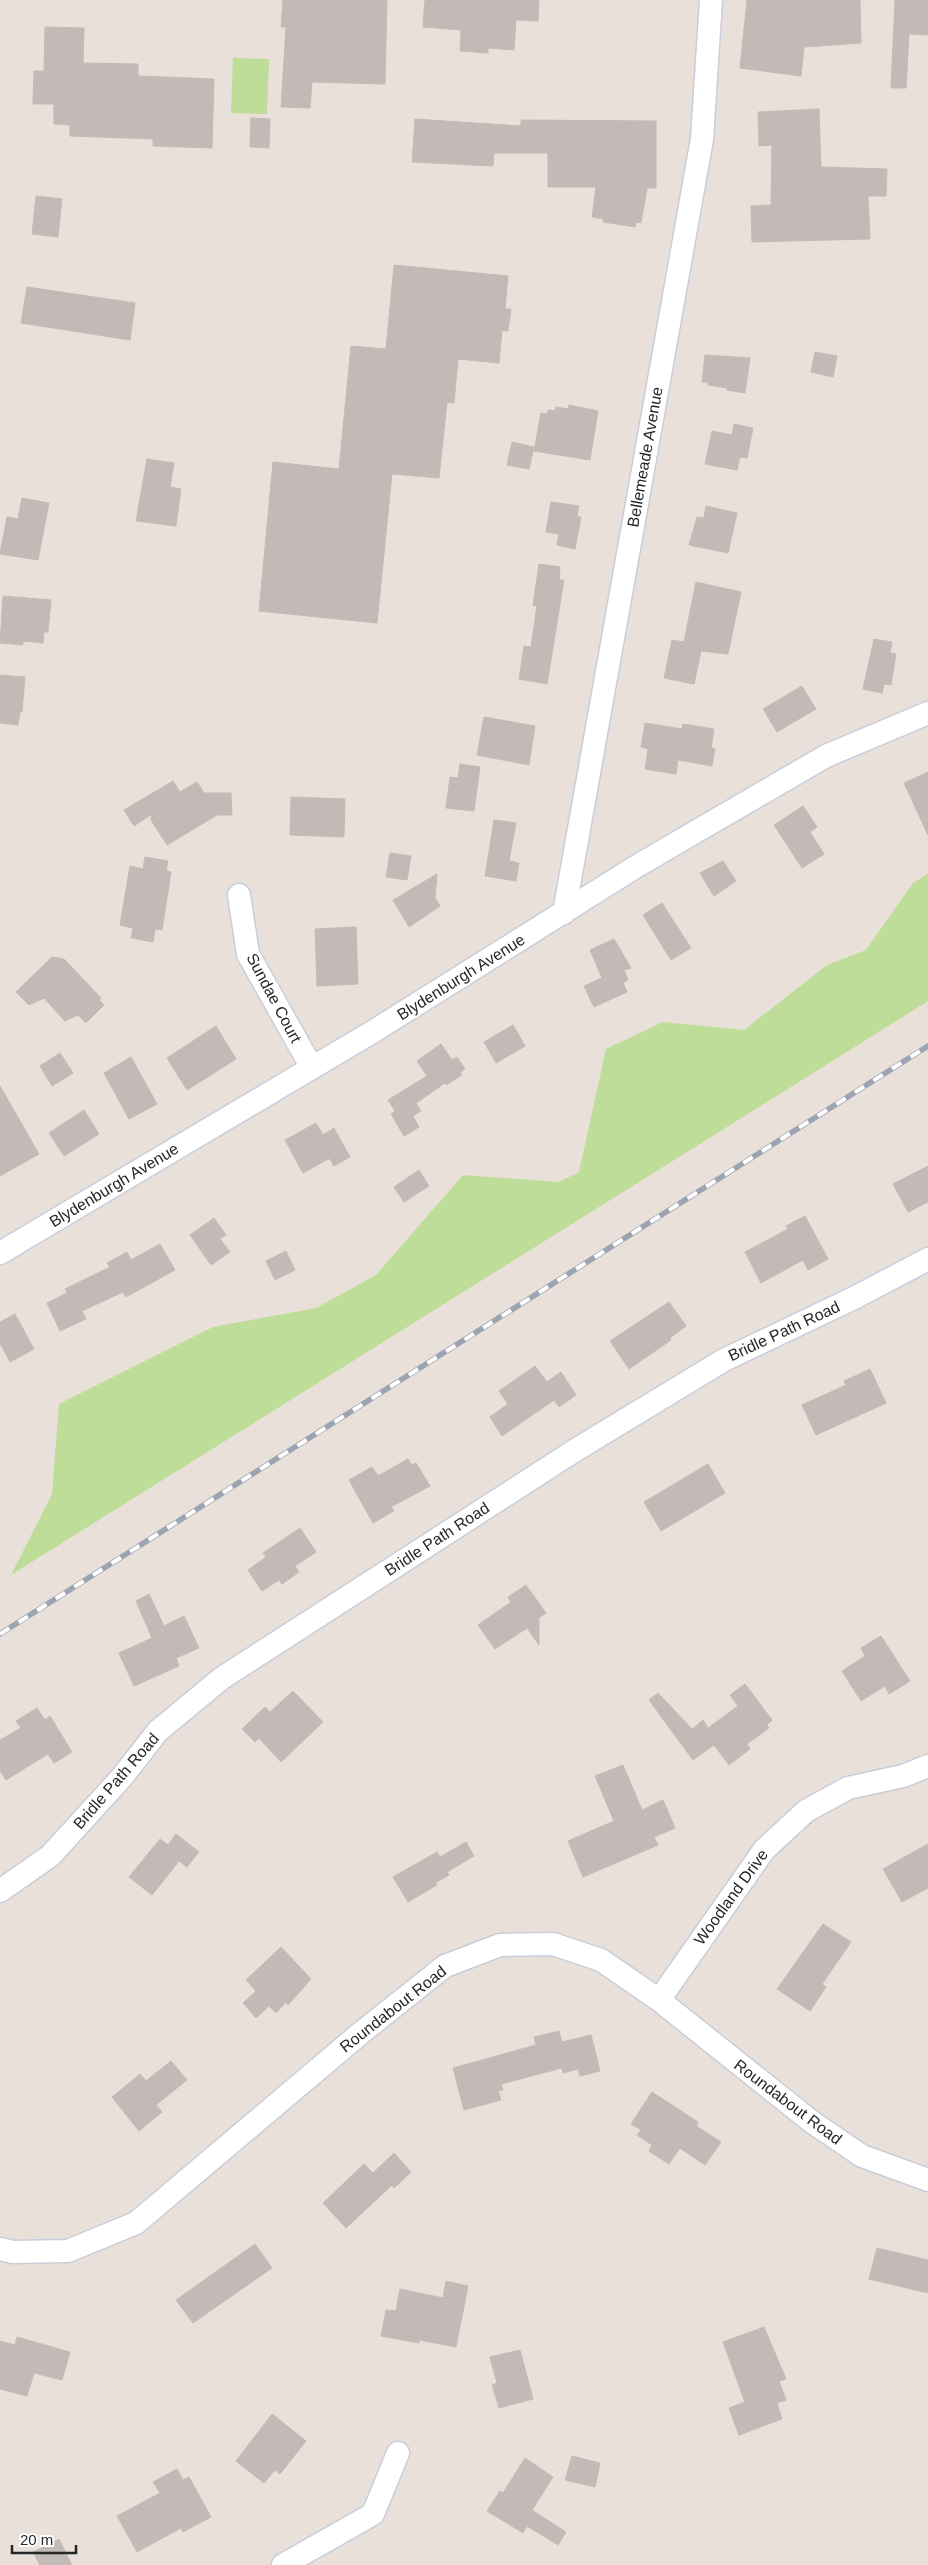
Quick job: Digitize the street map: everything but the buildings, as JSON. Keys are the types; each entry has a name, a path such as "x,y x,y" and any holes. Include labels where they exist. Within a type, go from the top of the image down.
{"street":[{"name":"Bellemeade Avenue","path":"564,913 702,138 711,0"},
{"name":"Blydenburgh Avenue","path":"0,1254 312,1068 646,861 826,756 928,713"},
{"name":"Sundae Court","path":"240,895 248,954 312,1068"},
{"name":"Bridle Path Road","path":"0,1891 50,1856 122,1777 158,1731 222,1678 574,1451 724,1360 856,1297 928,1259"},
{"name":"Woodland Drive","path":"659,2000 764,1850 806,1811 848,1788 903,1776 928,1766"},
{"name":"Roundabout Road","path":"0,2249 14,2252 68,2251 136,2223 362,2032 444,1966 500,1945 553,1944 601,1960 659,2000 812,2122 862,2156 928,2180"},
{"path":"283,2565 373,2514 398,2453"}],"green space":[{"path":"233,58 269,59 267,114 231,113"},
{"path":"928,874 928,1001 11,1575 52,1494 59,1404 213,1327 316,1308 376,1275 463,1175 559,1182 579,1172 606,1049 663,1022 744,1030 827,965 866,950 913,883"}],"railway":[{"path":"0,1634 928,1046"}]}
